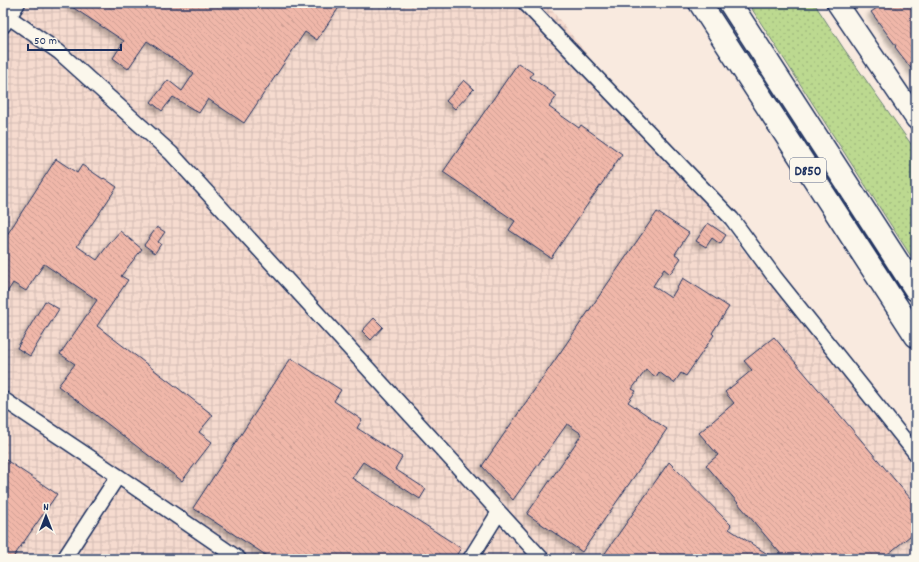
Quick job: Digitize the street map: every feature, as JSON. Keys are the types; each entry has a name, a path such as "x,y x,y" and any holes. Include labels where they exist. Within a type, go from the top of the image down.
{"highway":[{"name":"D850","path":"700,3 916,336"},
{"name":"D850","path":"730,3 916,290"}],"street":[{"path":"18,3 5,18 59,52 171,153 542,559"},
{"path":"525,3 732,219 774,276 916,454"},
{"path":"837,3 916,119"},
{"path":"3,399 239,559"},
{"path":"64,559 118,476"},
{"path":"470,559 498,512"}],"shaded area":[{"path":"3,3 546,3 916,466 916,559 3,559"}],"green space":[{"path":"748,3 814,3 844,49 916,151 916,264"}],"building":[{"path":"66,3 342,3 317,40 305,32 244,123 208,99 199,113 173,97 162,111 151,102 168,80 182,91 194,73 147,41 128,69 113,58 124,41"},
{"path":"884,3 916,3 916,75 871,12"},
{"path":"518,63 533,73 530,77 557,96 549,107 579,128 581,125 622,154 551,258 509,230 515,221 443,172"},
{"path":"464,80 474,89 455,109 446,101"},
{"path":"56,159 77,173 82,165 117,187 77,246 97,260 120,231 142,249 121,276 128,280 97,326 213,415 199,432 212,442 182,481 58,386 75,364 60,354 97,300 44,264 26,291 13,283 3,299 3,241"},
{"path":"657,212 689,233 675,254 681,258 670,274 664,269 653,286 671,298 683,278 729,307 712,333 714,335 686,376 681,373 674,383 659,372 656,377 646,370 632,389 636,391 628,402 667,429 582,552 527,514 582,434 567,424 513,500 482,466"},
{"path":"708,223 726,235 720,244 712,238 706,247 696,241"},
{"path":"157,227 165,232 158,242 161,244 155,253 144,245"},
{"path":"45,301 59,309 30,356 17,348"},
{"path":"374,318 383,327 371,340 362,331"},
{"path":"774,337 916,505 916,531 882,559 785,559 706,465 718,455 699,433 734,403 725,392 752,370 744,361"},
{"path":"291,358 341,390 334,401 362,420 357,428 402,457 395,469 426,489 420,499 363,462 352,478 461,548 454,559 272,559 193,508"},
{"path":"3,458 57,494 12,559 3,559"},
{"path":"669,462 731,525 729,529 775,559 601,559"}]}
